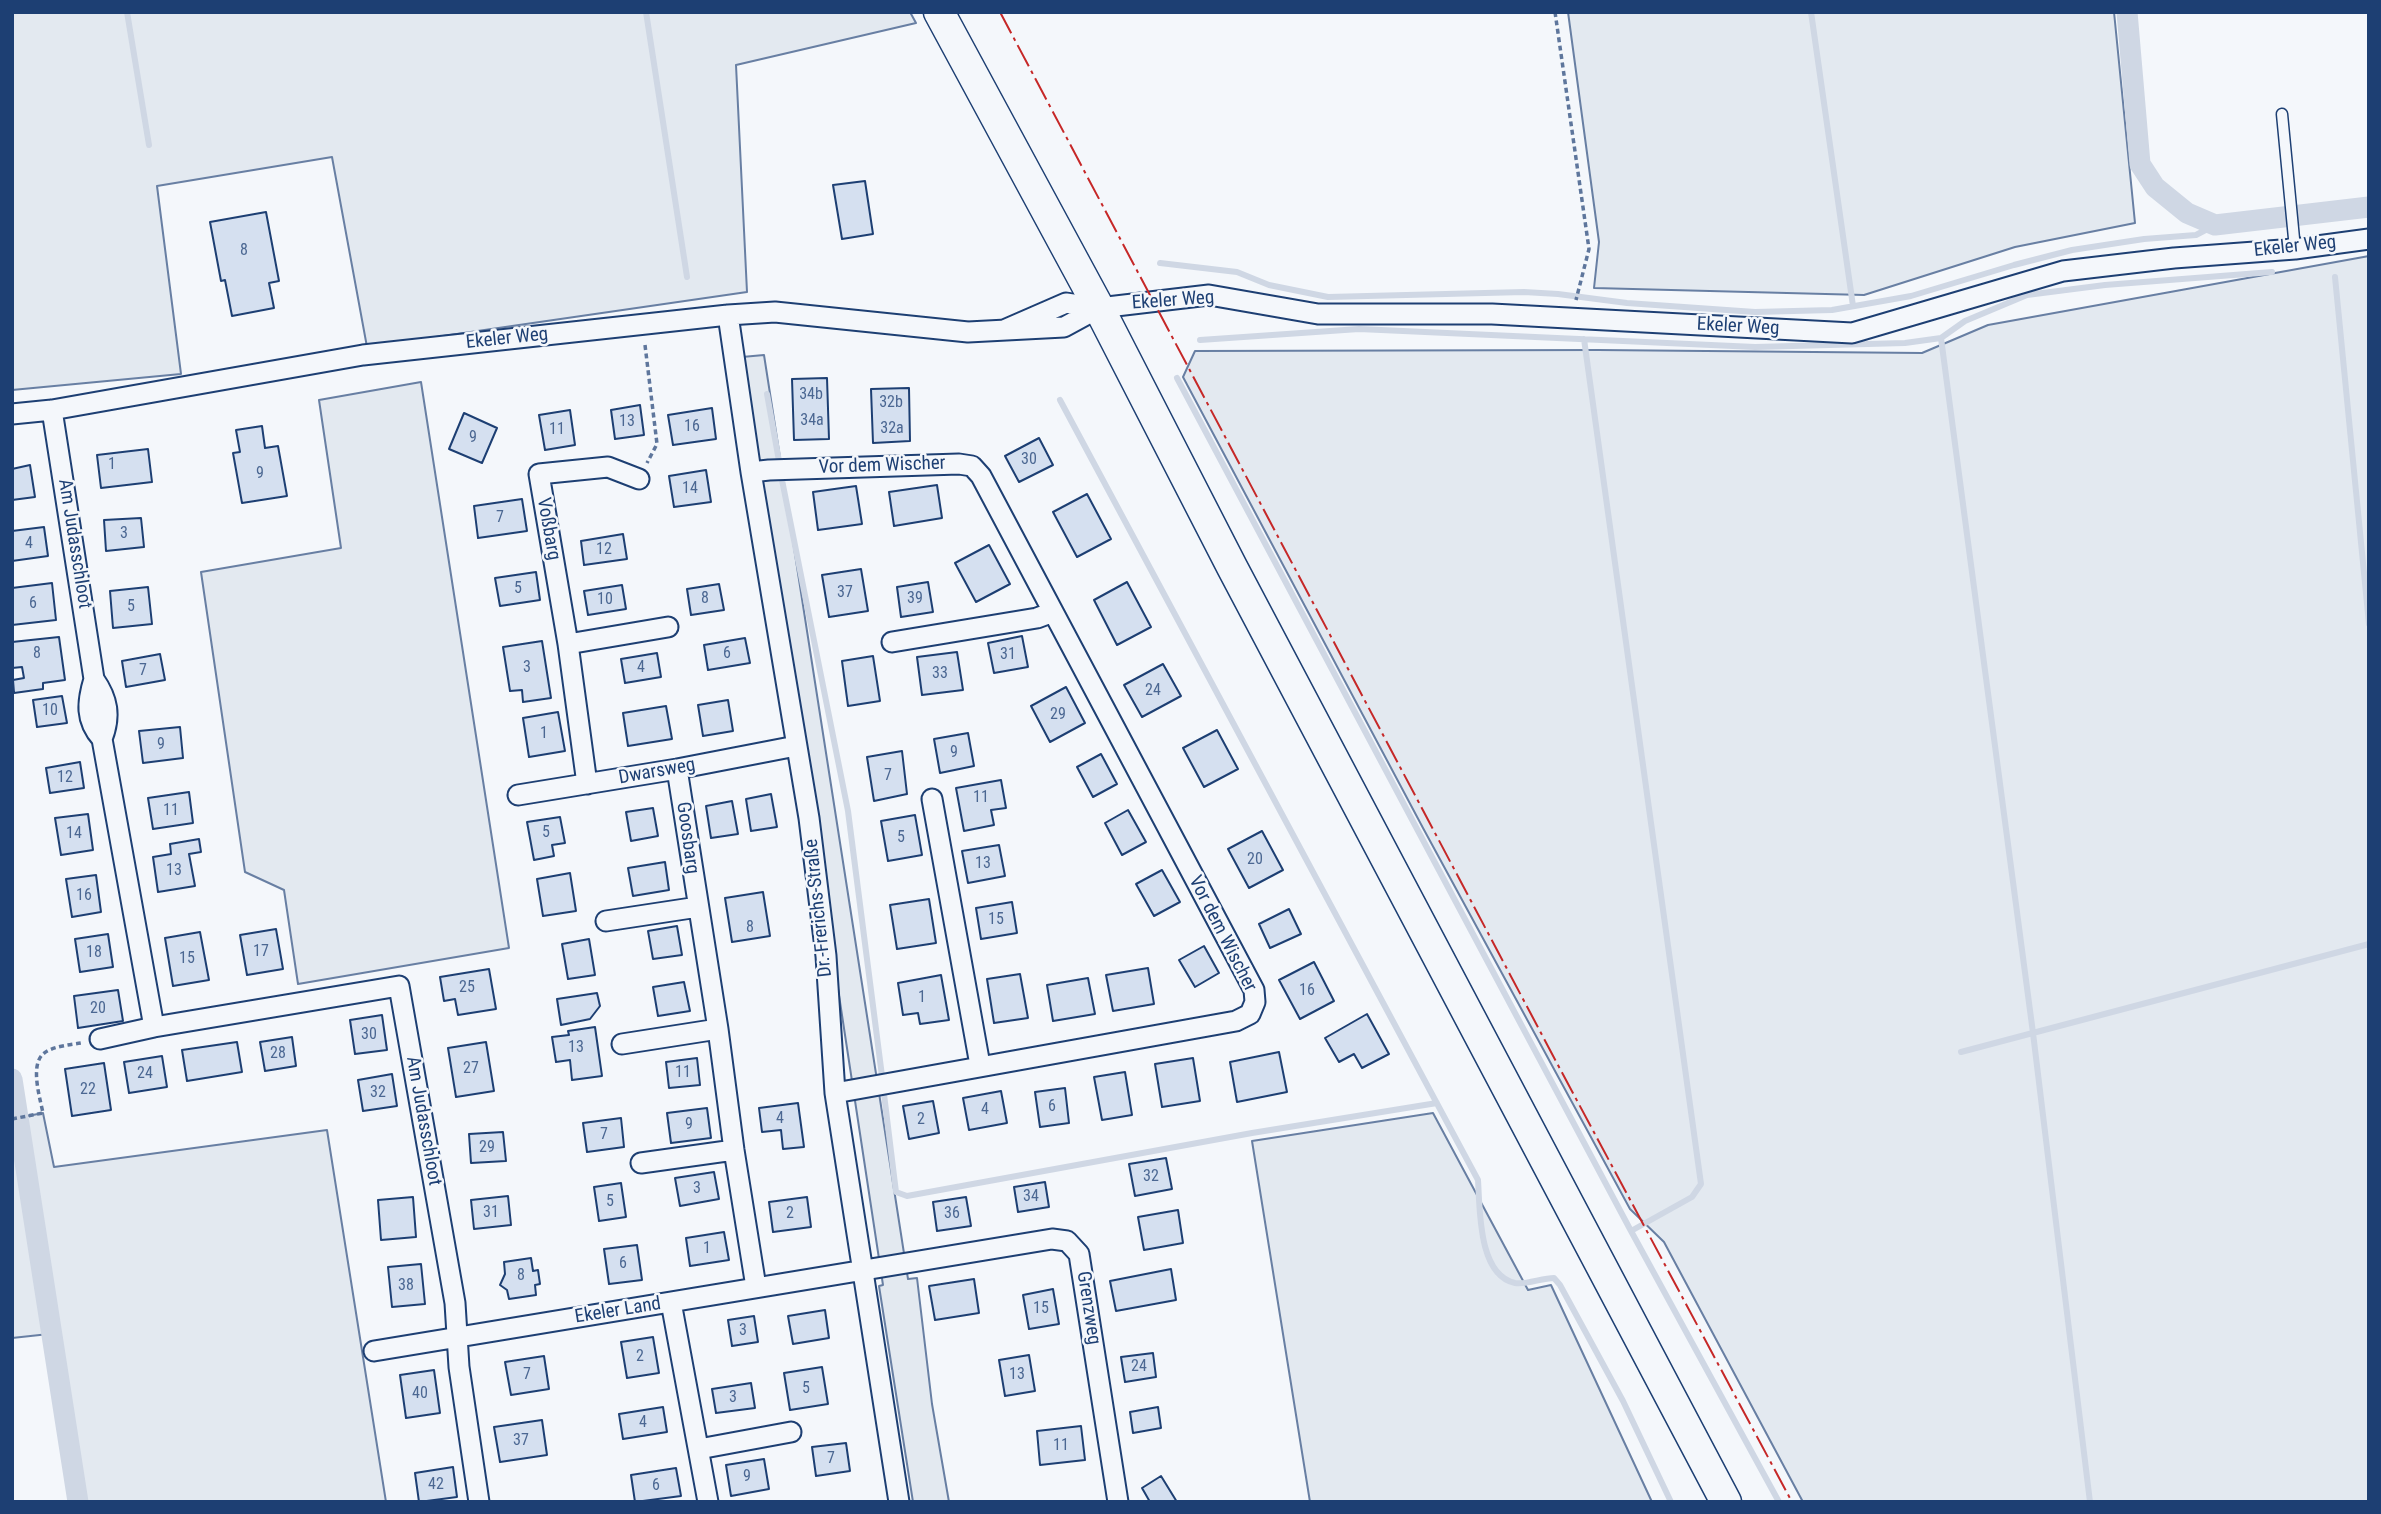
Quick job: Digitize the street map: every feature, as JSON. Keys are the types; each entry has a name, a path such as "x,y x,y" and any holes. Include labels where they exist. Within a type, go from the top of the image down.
{"main road":[{"path":"939,12 1099,308 1245,592 1726,1502"}],"street":[{"name":"Ekeler Weg","path":"12,414 52,410 363,355 775,312 952,332 1004,330 1064,327 1099,308 1209,295 1318,314 1492,314 1852,333 2063,271 2174,258 2295,249 2369,239"},
{"name":"Dr.-Frerichs-Straße","path":"728,315 751,472 809,818 825,956 835,1093 899,1502"},
{"name":"Am Judasschloot","path":"52,410 94,679 104,694 108,724 102,739 154,1027"},
{"name":"Vor dem Wischer","path":"751,472 959,464 972,467 981,476 1254,990 1255,1002 1250,1014 1236,1021 835,1093"},
{"name":"Voßbarg","path":"587,784 568,644 539,474 608,467 639,479"},
{"path":"892,642 1037,618 1053,612"},
{"path":"568,644 668,627"},
{"name":"Dwarsweg","path":"518,794 677,769 796,746"},
{"name":"Goosbarg","path":"677,769 756,1287"},
{"path":"932,799 980,1065"},
{"path":"606,921 698,907"},
{"name":"Am Judasschloot","path":"100,1039 154,1027 399,986 455,1303 459,1367 479,1502"},
{"path":"622,1044 718,1028"},
{"path":"641,1163 734,1150"},
{"name":"Grenzweg","path":"862,1269 1052,1238 1067,1241 1079,1254 1118,1502"},
{"name":"Ekeler Land","path":"374,1351 862,1269"},
{"path":"671,1302 708,1502"},
{"path":"698,1449 791,1432"}],"lane":[{"path":"2282,114 2295,249"}],"path":[{"path":"1555,12 1589,249 1575,302"},
{"path":"639,479 657,444 645,342"},
{"path":"12,1119 43,1113 36,1080 43,1054 55,1048 100,1039"}],"shaded area":[{"path":"12,12 910,12 916,23 736,65 747,292 367,347 332,157 157,186 181,374 12,390"},
{"path":"1568,12 2114,12 2135,223 2015,247 1864,295 1594,288 1599,242"},
{"path":"2369,256 2369,1502 1803,1502 1664,1242 1630,1209 1183,377 1195,351 1598,350 1922,353 1988,325"},
{"path":"764,355 908,1279 917,1278 932,1404 949,1502 913,1502 879,1286 883,1285 742,357"},
{"path":"421,382 509,948 298,984 284,890 245,872 201,572 341,548 319,400"},
{"path":"43,1113 54,1167 327,1130 386,1502 77,1502 49,1334 12,1338 12,1119"},
{"path":"1433,1113 1528,1290 1551,1285 1652,1502 1310,1502 1252,1141"}],"building":[{"path":"865,181 873,234 842,239 833,185"},
{"path":"266,212 279,281 269,283 274,308 232,316 225,280 221,281 210,222"},
{"path":"827,378 829,439 794,440 792,379"},
{"path":"909,388 910,441 873,443 871,389"},
{"path":"640,405 644,435 615,439 611,410"},
{"path":"712,408 716,439 673,445 668,415"},
{"path":"570,410 575,445 545,450 539,415"},
{"path":"464,413 497,428 482,463 449,449"},
{"path":"262,426 265,448 278,446 287,496 242,503 233,453 240,452 236,430"},
{"path":"1039,438 1053,465 1019,482 1005,456"},
{"path":"148,449 152,482 101,488 97,455"},
{"path":"30,465 35,497 12,500 12,469"},
{"path":"706,470 711,502 674,507 669,476"},
{"path":"937,485 942,518 894,526 889,492"},
{"path":"856,486 862,524 818,530 813,492"},
{"path":"1087,494 1111,539 1077,557 1053,512"},
{"path":"522,499 527,531 478,538 474,506"},
{"path":"141,518 144,547 106,551 104,520"},
{"path":"44,527 48,556 12,561 12,531"},
{"path":"623,534 627,559 584,565 581,541"},
{"path":"989,545 1010,584 976,602 955,563"},
{"path":"861,569 868,611 829,617 822,575"},
{"path":"536,572 540,600 500,606 495,578"},
{"path":"928,582 933,612 901,617 897,587"},
{"path":"1127,582 1151,627 1117,645 1094,600"},
{"path":"52,583 56,620 12,625 12,588"},
{"path":"719,584 724,610 691,615 687,589"},
{"path":"622,585 626,609 588,615 584,591"},
{"path":"148,587 152,624 113,628 110,591"},
{"path":"1022,636 1028,667 994,673 988,643"},
{"path":"59,637 65,680 43,683 43,689 14,693 13,680 24,678 22,667 12,668 12,642"},
{"path":"745,638 750,663 708,670 704,645"},
{"path":"542,641 551,698 523,702 522,690 510,691 503,647"},
{"path":"957,652 963,690 922,695 917,657"},
{"path":"657,653 661,677 625,683 621,659"},
{"path":"160,654 165,680 126,687 122,661"},
{"path":"873,656 880,701 848,706 842,661"},
{"path":"1163,664 1181,696 1142,717 1124,685"},
{"path":"1066,687 1085,723 1050,742 1031,706"},
{"path":"62,696 67,723 37,727 33,700"},
{"path":"728,700 733,731 703,736 698,705"},
{"path":"666,706 672,739 628,746 623,713"},
{"path":"558,712 565,751 529,757 523,718"},
{"path":"180,727 183,758 143,763 139,731"},
{"path":"1217,730 1238,769 1204,787 1183,748"},
{"path":"968,733 974,766 940,773 934,739"},
{"path":"902,751 907,794 874,801 867,757"},
{"path":"1101,754 1117,784 1093,797 1077,767"},
{"path":"80,762 84,788 50,793 46,768"},
{"path":"1001,780 1006,808 991,810 994,825 964,831 956,788"},
{"path":"189,792 193,823 153,829 148,798"},
{"path":"771,794 777,827 751,831 746,799"},
{"path":"732,801 738,834 711,838 706,806"},
{"path":"653,808 658,836 631,841 626,812"},
{"path":"1128,810 1146,842 1122,855 1105,823"},
{"path":"88,814 93,850 61,855 55,818"},
{"path":"915,815 922,855 888,861 881,821"},
{"path":"560,817 565,843 552,845 554,856 534,860 527,822"},
{"path":"1262,831 1283,870 1249,888 1228,849"},
{"path":"199,839 201,852 189,854 195,886 158,892 153,857 171,854 170,844"},
{"path":"999,845 1005,876 968,883 962,851"},
{"path":"665,862 669,890 633,896 628,868"},
{"path":"1162,870 1180,902 1154,916 1136,884"},
{"path":"570,873 576,911 543,916 537,879"},
{"path":"96,875 101,912 72,917 66,879"},
{"path":"763,892 770,936 732,942 725,898"},
{"path":"929,899 936,943 897,949 890,905"},
{"path":"1012,902 1017,933 981,939 976,908"},
{"path":"1289,909 1301,934 1270,948 1259,924"},
{"path":"677,926 682,955 653,959 648,931"},
{"path":"276,929 283,969 247,975 240,935"},
{"path":"200,932 209,980 173,986 165,938"},
{"path":"108,934 113,967 80,972 75,939"},
{"path":"589,939 595,975 568,979 562,944"},
{"path":"1204,946 1219,973 1195,987 1179,960"},
{"path":"1314,962 1334,1001 1300,1019 1279,980"},
{"path":"1148,968 1154,1004 1113,1011 1106,975"},
{"path":"489,969 496,1009 458,1015 455,999 444,1001 440,977"},
{"path":"1020,974 1028,1018 994,1023 987,979"},
{"path":"941,975 949,1020 920,1024 918,1013 903,1015 898,983"},
{"path":"1088,978 1095,1014 1053,1021 1047,985"},
{"path":"684,982 690,1011 658,1016 653,987"},
{"path":"118,990 123,1021 78,1028 74,996"},
{"path":"597,993 600,1006 590,1019 561,1025 557,999"},
{"path":"1367,1014 1389,1054 1362,1068 1354,1054 1339,1062 1325,1038"},
{"path":"382,1015 387,1050 355,1054 350,1020"},
{"path":"595,1027 602,1076 572,1080 570,1060 556,1062 552,1037 569,1035 568,1031"},
{"path":"292,1037 296,1066 265,1071 260,1042"},
{"path":"237,1042 242,1072 187,1081 182,1050"},
{"path":"486,1042 494,1091 456,1097 448,1048"},
{"path":"1279,1052 1287,1092 1237,1102 1230,1062"},
{"path":"162,1056 167,1087 129,1093 124,1062"},
{"path":"697,1058 700,1085 669,1088 666,1062"},
{"path":"1193,1058 1200,1101 1162,1107 1155,1064"},
{"path":"104,1063 111,1110 72,1116 65,1069"},
{"path":"1125,1072 1132,1115 1102,1120 1094,1077"},
{"path":"392,1074 397,1106 363,1111 358,1080"},
{"path":"1065,1088 1069,1123 1040,1127 1035,1092"},
{"path":"1001,1091 1007,1123 969,1130 963,1098"},
{"path":"933,1101 939,1133 909,1139 903,1106"},
{"path":"798,1103 804,1147 783,1149 781,1130 762,1132 759,1108"},
{"path":"707,1108 711,1138 671,1143 667,1113"},
{"path":"621,1118 624,1147 587,1152 583,1123"},
{"path":"503,1132 506,1161 471,1163 469,1134"},
{"path":"1166,1158 1172,1189 1135,1196 1129,1164"},
{"path":"714,1172 719,1199 680,1206 675,1178"},
{"path":"1045,1182 1049,1207 1018,1212 1014,1187"},
{"path":"621,1183 626,1217 599,1221 594,1187"},
{"path":"508,1196 511,1225 474,1229 471,1200"},
{"path":"413,1197 416,1237 381,1240 378,1200"},
{"path":"807,1197 811,1227 773,1232 769,1202"},
{"path":"966,1197 971,1226 937,1231 933,1202"},
{"path":"1178,1210 1183,1243 1144,1250 1138,1217"},
{"path":"724,1232 729,1260 690,1266 686,1238"},
{"path":"637,1245 642,1280 609,1284 604,1249"},
{"path":"531,1258 533,1271 538,1270 540,1284 535,1285 536,1295 509,1299 507,1290 500,1285 505,1274 504,1262"},
{"path":"421,1264 425,1304 392,1307 388,1267"},
{"path":"1171,1269 1176,1300 1116,1311 1110,1281"},
{"path":"974,1279 979,1313 935,1320 929,1286"},
{"path":"1053,1289 1059,1324 1029,1329 1023,1295"},
{"path":"825,1310 829,1338 793,1344 788,1316"},
{"path":"754,1316 758,1342 732,1346 728,1320"},
{"path":"653,1337 659,1373 627,1378 621,1342"},
{"path":"1153,1353 1156,1377 1125,1382 1121,1357"},
{"path":"1029,1355 1035,1391 1005,1396 999,1360"},
{"path":"544,1356 549,1389 511,1395 505,1362"},
{"path":"822,1367 828,1404 790,1410 784,1373"},
{"path":"434,1370 440,1413 406,1418 400,1375"},
{"path":"751,1383 755,1408 716,1413 712,1389"},
{"path":"663,1407 667,1432 623,1439 619,1414"},
{"path":"1158,1407 1161,1428 1133,1433 1130,1412"},
{"path":"542,1420 547,1455 500,1462 494,1427"},
{"path":"1081,1426 1085,1460 1040,1465 1037,1431"},
{"path":"846,1443 850,1471 816,1476 812,1447"},
{"path":"764,1459 769,1489 731,1496 726,1465"},
{"path":"453,1467 457,1497 419,1502 415,1473"},
{"path":"676,1468 681,1496 635,1502 631,1475"},
{"path":"1161,1476 1177,1502 1150,1502 1142,1488"}],"waterway":[{"path":"127,12 149,145"},
{"path":"646,12 687,277"},
{"path":"1811,12 1853,306"},
{"path":"2127,12 2140,164 2155,187 2187,213 2215,225 2369,207"},
{"path":"1160,263 1237,272 1269,285 1328,297 1524,292 1755,312 1832,310 1911,296 2072,250 2144,239 2196,235 2215,225"},
{"path":"1200,340 1359,329 1755,347 1905,343 1941,338 1965,321 2027,295 2105,285 2272,272"},
{"path":"2335,277 2369,624"},
{"path":"1941,338 2033,1033 2090,1502"},
{"path":"1584,339 1701,1184 1692,1197 1631,1231 1779,1502"},
{"path":"1177,378 1631,1231"},
{"path":"767,394 779,461"},
{"path":"1060,400 1478,1180 1483,1239 1494,1268 1515,1283 1554,1278 1560,1285 1623,1401 1671,1502"},
{"path":"781,475 848,811 882,1076"},
{"path":"1961,1052 2369,944"},
{"path":"12,1079 78,1502"},
{"path":"884,1094 896,1192 907,1196 1252,1133 1437,1103"}],"power":[{"path":"1000,12 1792,1502"}]}
